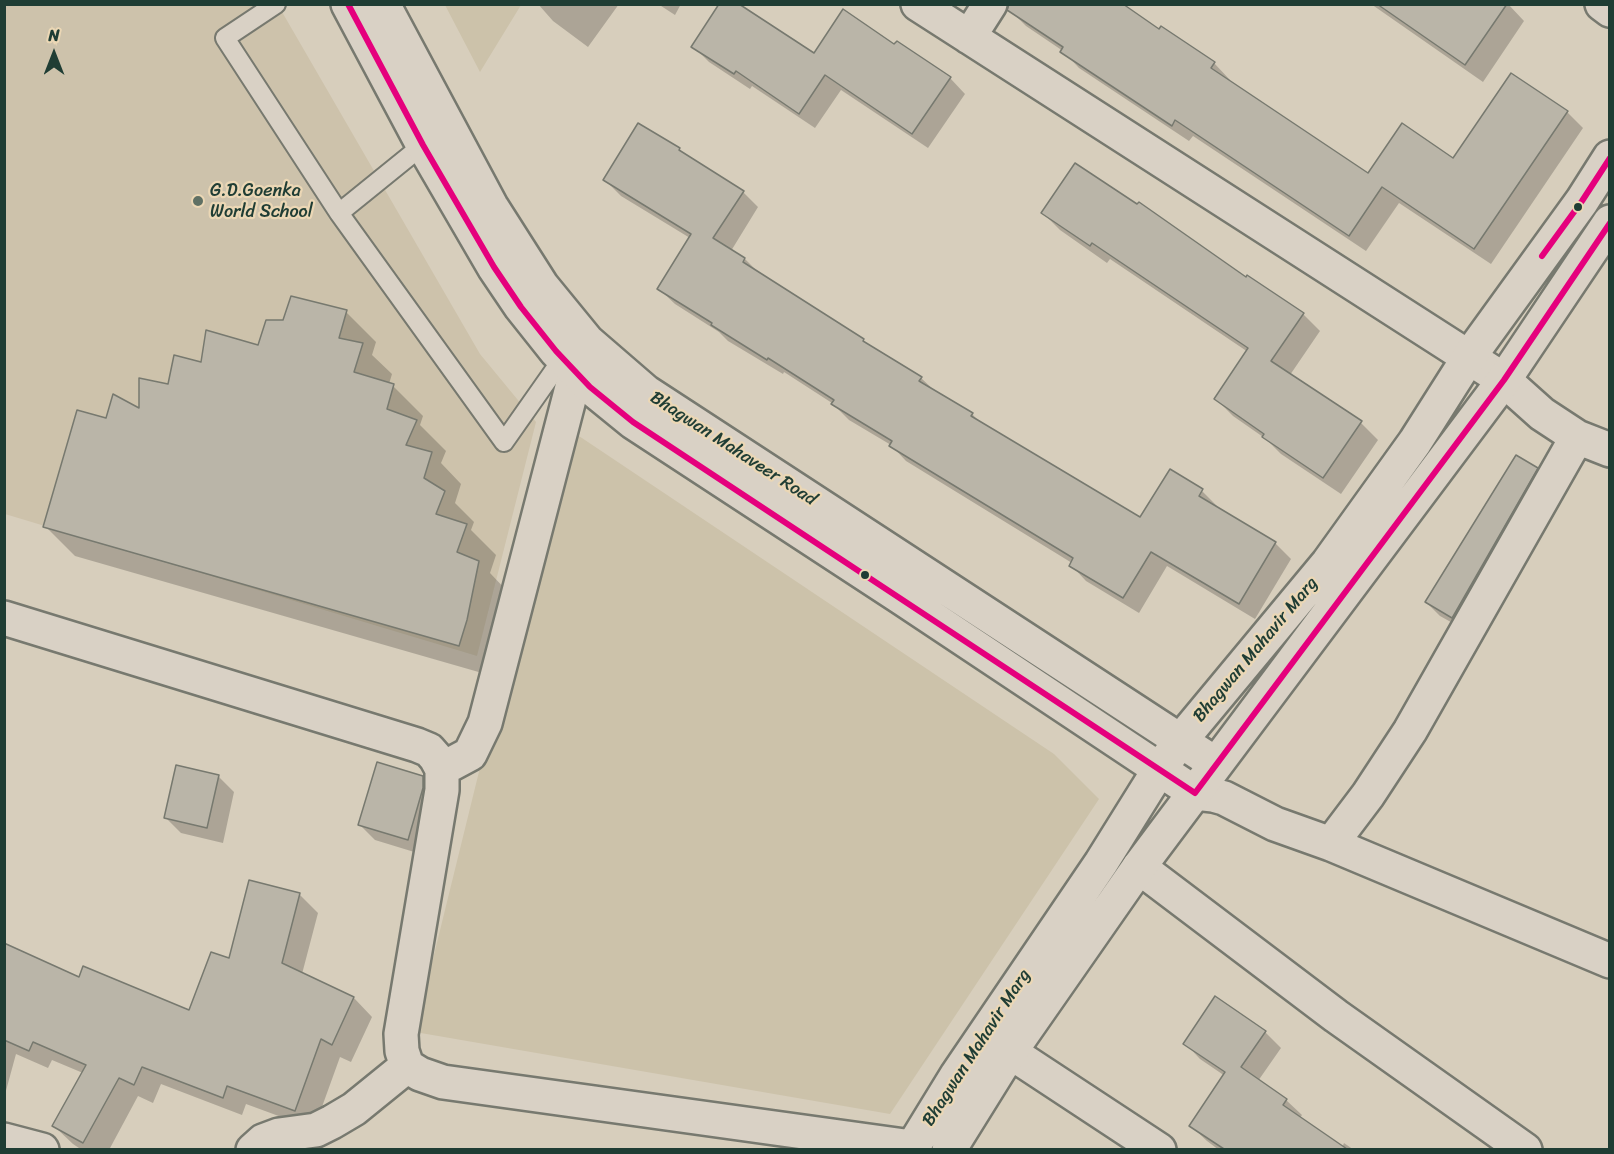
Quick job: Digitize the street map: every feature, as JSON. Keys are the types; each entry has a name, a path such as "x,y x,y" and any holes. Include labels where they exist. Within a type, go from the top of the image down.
{"street":[{"name":"Bhagwan Mahaveer Road","path":"348,4 423,145 494,267 521,307 590,387 633,422 902,597 1195,793"},
{"name":"Bhagwan Mahaveer Road","path":"383,4 490,206 542,286 586,341 646,392 1216,764"},
{"path":"918,4 1469,357 1504,380 1542,414 1577,437 1610,450"},
{"path":"969,37 990,4"},
{"path":"1602,4 1610,10"},
{"name":"Bhagwan Mahavir Marg","path":"912,1148 957,1075 1101,863 1159,770 1328,563 1415,442 1469,357 1582,201 1610,157"},
{"name":"Bhagwan Mahavir Marg","path":"949,1149 1010,1052 1139,867 1504,380 1610,222"},
{"path":"442,769 470,754 485,723 569,365"},
{"path":"1331,844 1373,787 1410,730 1577,437"},
{"path":"4,618 429,750 442,769 442,790 401,1034 402,1051 407,1066 420,1074 443,1082 912,1148"},
{"path":"1195,793 1224,798 1275,824 1331,844 1610,961"},
{"path":"1139,867 1336,1016 1525,1149"},
{"path":"1010,1052 1159,1149"},
{"path":"253,1149 263,1141 279,1135 316,1130 332,1122 354,1109 407,1066"},
{"path":"4,1140 42,1149"}],"lane":[{"path":"276,4 225,38 339,213 504,442 569,365"},
{"path":"339,213 423,145"}],"shaded area":[{"name":"G.D.Goenka World School","path":"4,5 278,5 480,354 536,422 477,656 5,514"},
{"path":"445,5 521,5 480,72"},
{"path":"564,426 1054,754 1099,799 890,1114 415,1032"}],"building":[{"path":"719,4 739,4 814,53 843,9 894,44 897,41 951,77 912,134 825,75 799,114 736,71 734,74 691,47"},
{"path":"1009,4 1123,4 1159,29 1161,26 1215,62 1211,68 1368,173 1402,123 1453,158 1511,73 1568,111 1474,249 1382,187 1349,236 1175,120 1172,126 1060,52 1063,47 1007,10"},
{"path":"1377,4 1507,4 1465,65"},
{"path":"638,123 744,191 713,238 745,258 743,262 922,377 919,381 973,413 971,416 1140,517 1170,469 1203,489 1199,496 1276,542 1239,604 1151,552 1123,598 1069,566 1073,558 889,446 892,441 831,404 834,400 711,325 712,323 657,289 691,234 603,180"},
{"path":"1075,163 1137,204 1139,202 1246,277 1247,275 1304,313 1271,361 1362,421 1323,478 1262,437 1264,434 1214,399 1248,348 1092,243 1090,246 1041,213"},
{"path":"291,296 347,310 339,338 363,343 354,372 394,384 387,409 417,420 406,445 432,452 424,478 445,491 436,514 467,524 457,552 479,561 467,620 459,646 43,527 77,410 106,418 113,394 139,408 139,378 168,384 174,355 201,362 206,330 258,345 266,320 283,320"},
{"path":"1516,455 1538,468 1452,618 1425,602"},
{"path":"377,762 423,776 423,788 408,840 358,825"},
{"path":"176,765 219,775 207,828 164,818"},
{"path":"249,880 300,893 282,963 354,997 332,1045 321,1039 295,1111 227,1086 223,1098 142,1067 134,1085 119,1078 83,1143 52,1126 86,1065 33,1042 29,1051 4,1040 4,943 79,977 83,966 189,1010 211,952 229,958"},
{"path":"1215,996 1266,1031 1241,1067 1287,1099 1283,1105 1347,1149 1224,1149 1189,1126 1225,1072 1183,1044"}],"transit line":[{"path":"348,4 423,145 494,267 521,307 556,351 590,387 633,422 1195,793 1504,380 1610,223"},
{"path":"1542,256 1610,158"}],"place":[{"name":"G.D.Goenka World School","path":"198,201"}]}
